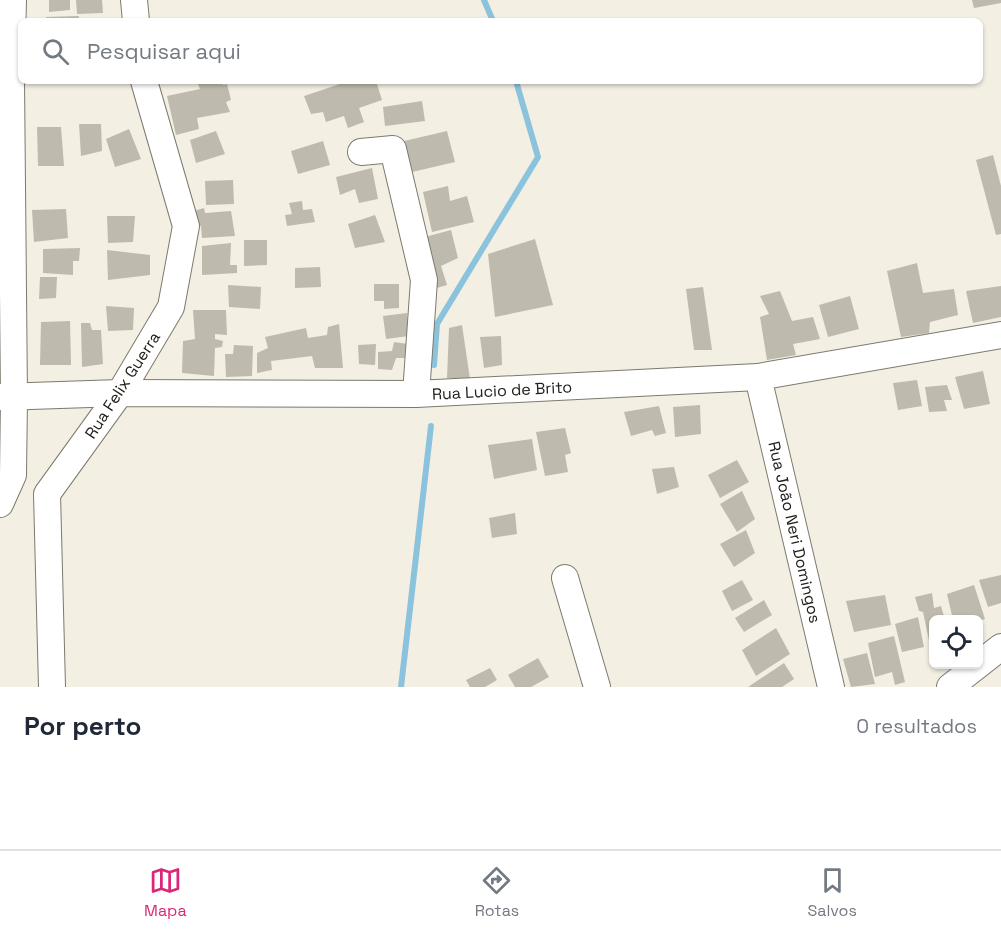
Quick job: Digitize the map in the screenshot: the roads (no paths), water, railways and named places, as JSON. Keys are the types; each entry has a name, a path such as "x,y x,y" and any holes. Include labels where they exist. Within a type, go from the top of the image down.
{"street":[{"path":"0,504 13,475 7,397 13,0"},
{"path":"134,0 136,18"},
{"name":"Rua Felix Guerra","path":"52,687 47,495 120,393 171,307 186,226 145,84"},
{"path":"361,152 393,149 424,280 416,394"},
{"name":"Rua Lucio de Brito","path":"7,397 120,393 416,394 758,377 1001,334"},
{"name":"Rua João Neri Domingos","path":"758,377 831,687"},
{"path":"565,578 597,687"},
{"path":"950,687 1001,647"}],"waterway":[{"path":"484,0 492,18"},
{"path":"434,365 437,324 538,157 517,84"},
{"path":"401,687 431,426"}]}
